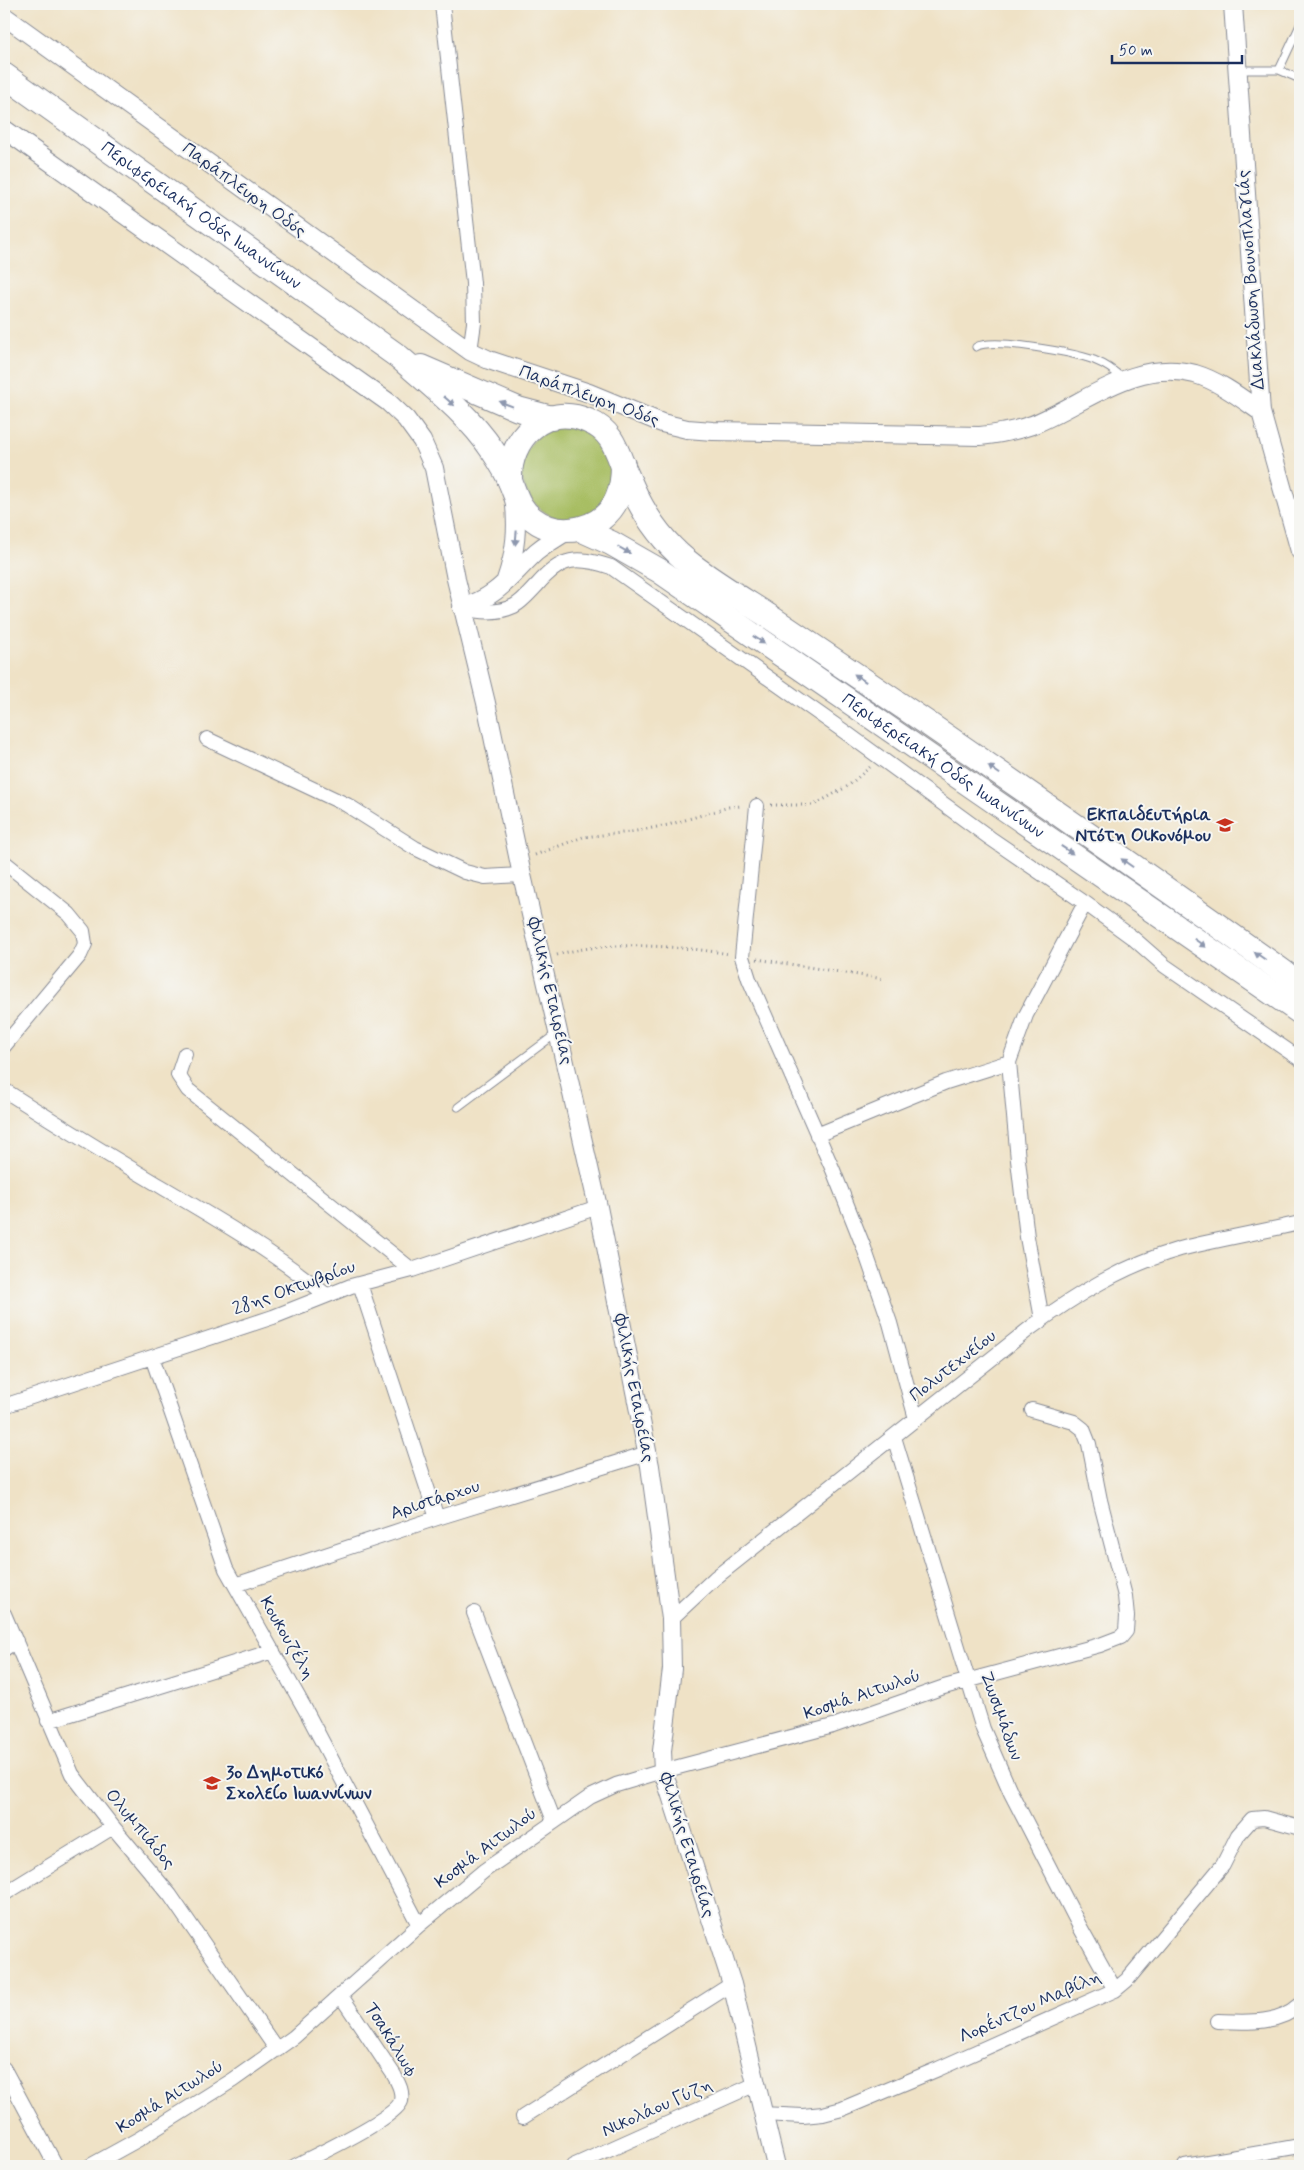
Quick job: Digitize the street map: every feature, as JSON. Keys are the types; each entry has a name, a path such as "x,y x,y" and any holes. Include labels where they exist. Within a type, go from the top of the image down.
{"highway":[{"name":"Περιφερειακή Οδός Ιωαννίνων","path":"4,75 399,357 476,428 493,451 525,513 535,521 557,530 574,529 611,543 660,571 1300,1012"},
{"name":"Περιφερειακή Οδός Ιωαννίνων","path":"399,357 498,401 552,418"},
{"name":"Περιφερειακή Οδός Ιωαννίνων","path":"511,487 511,458 516,446 531,428 552,418 571,416 590,421 608,435 615,444 643,509 656,528 692,565 927,723 1300,984"},
{"path":"574,529 602,518 617,500 623,477 623,465"}],"street":[{"path":"442,4 473,283 474,323 470,351"},
{"name":"Διακλάδωση Βουνοπλαγιάς","path":"1233,4 1261,412 1300,552"},
{"name":"Παράπλευρη Οδός","path":"4,16 470,351 602,398 662,423 687,429 713,431 980,436 1006,433 1031,425 1123,380 1153,371 1195,374 1234,394 1261,412"},
{"path":"4,129 388,402 406,419 422,441 434,468 462,608"},
{"path":"590,421 602,398"},
{"path":"506,582 513,562 517,540 517,519 511,487"},
{"path":"462,608 493,594 537,552 574,529"},
{"path":"462,608 480,612 498,612 516,605 556,566 573,559 589,560 611,568 990,838 1086,903 1133,938 1165,966 1300,1059"},
{"name":"Φιλικής Εταιρείας","path":"462,608 484,694 521,869 598,1207 648,1453 671,1619 672,1669 662,1751 663,1771 732,1984 776,2166"},
{"path":"207,739 340,801 415,848 458,869 485,877 521,869"},
{"path":"757,806 742,957 860,1240 890,1322 916,1419"},
{"path":"4,862 70,914 83,931 86,944 80,955 4,1046"},
{"path":"1042,1319 1026,1228 1009,1062 1026,1015 1086,903"},
{"path":"185,1054 178,1075 188,1090 412,1270"},
{"path":"817,1135 946,1082 1009,1062"},
{"path":"4,1090 72,1134 231,1228 326,1294"},
{"name":"28ης Οκτωβρίου","path":"4,1406 273,1317 326,1294 412,1270 598,1207"},
{"name":"Πολυτεχνείου","path":"671,1619 715,1578 1042,1319 1093,1286 1154,1258 1180,1250 1300,1223"},
{"path":"360,1284 437,1518"},
{"name":"Κουκουζέλη","path":"152,1357 219,1551 234,1585 273,1651 419,1925"},
{"name":"Κοσμά Αιτωλού","path":"90,2166 139,2140 277,2050 341,1996 419,1925 485,1870 554,1820 603,1790 663,1771 833,1726 968,1680 1115,1641 1126,1630 1125,1596 1100,1500 1089,1444 1083,1429 1074,1422 1032,1410"},
{"name":"Ζωσιμάδων","path":"894,1437 983,1729 1011,1793 1080,1927 1115,1990"},
{"name":"Αριστάρχου","path":"234,1585 437,1518 648,1453"},
{"path":"474,1613 554,1820"},
{"name":"Ολυμπιάδος","path":"4,1614 72,1774 170,1895 277,2050"},
{"path":"4,1649 16,1641"},
{"path":"48,1721 273,1651"},
{"name":"Λορέντζου Μαβίλη","path":"762,2114 803,2116 823,2114 842,2109 938,2069 1115,1990 1127,1980 1223,1866 1238,1835 1252,1819 1264,1818 1300,1828"},
{"path":"4,1894 113,1827"},
{"path":"523,2117 732,1984"},
{"name":"Τσακάλωφ","path":"295,2166 380,2120 397,2107 401,2100 400,2086 394,2075 341,1996"},
{"path":"1218,2021 1259,2022 1295,2010 1300,2005"},
{"path":"4,2069 56,2166"},
{"name":"Νικολάου Γύζη","path":"573,2166 756,2084"},
{"path":"1185,2166 1300,2146"}],"lane":[{"path":"1279,70 1300,25"},
{"path":"1238,70 1279,70 1300,79"},
{"path":"976,347 985,343 998,343 1080,357 1100,363 1114,371 1123,380"},
{"path":"458,1107 559,1032"}],"path":[{"path":"521,869 536,854 583,837 631,832 668,825 729,807 814,804 848,786 866,772 879,758"},
{"path":"542,959 574,949 644,946 694,949 884,979"}],"green space":[{"path":"555,427 577,427 606,445 615,477 607,497 600,508 583,518 565,520 549,515 535,504 526,490 521,473 524,456 535,439"}],"place":[{"name":"Εκπαιδευτήρια Ντότη Οικονόμου","path":"1225,825"},
{"name":"3ο Δημοτικό Σχολείο Ιωαννίνων","path":"212,1783"}]}
